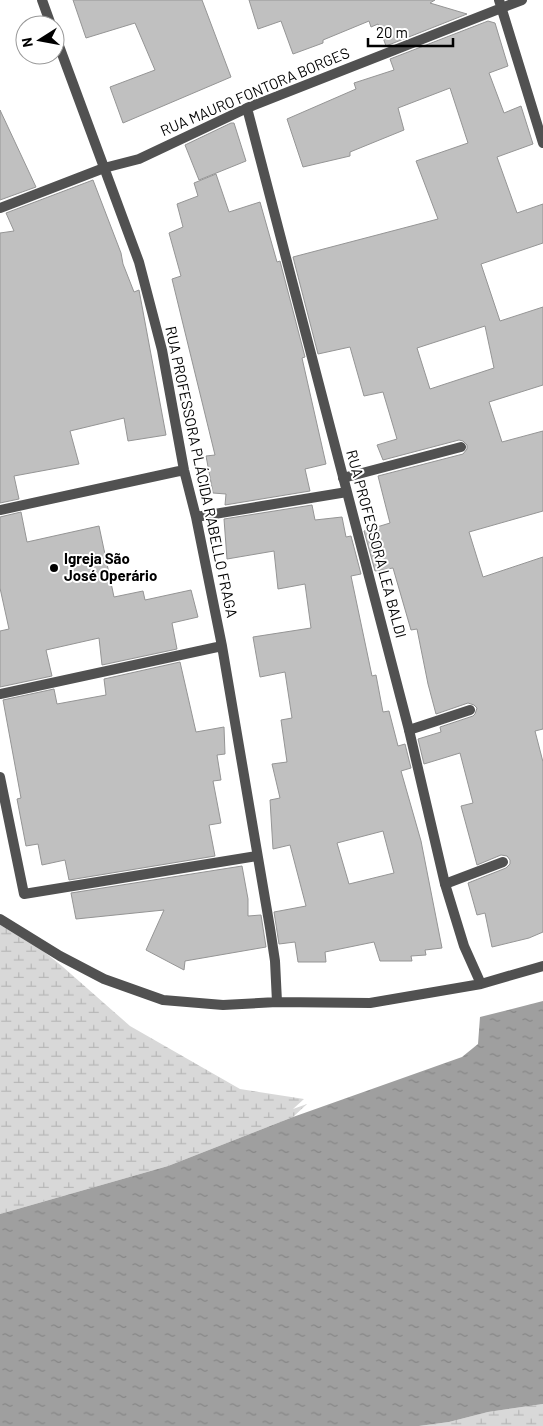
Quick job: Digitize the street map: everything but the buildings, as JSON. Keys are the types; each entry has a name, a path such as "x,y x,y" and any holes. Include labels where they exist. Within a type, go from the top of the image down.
{"street":[{"path":"42,0 47,15"},
{"name":"RUA MAURO FONTORA BORGES","path":"0,208 104,168 139,159 247,108 501,4 522,0"},
{"path":"501,4 543,144"},
{"name":"RUA PROFESSORA PLÁCIDA RABELLO FRAGA","path":"65,62 139,262 162,350 184,470 196,517 222,646 270,928 275,961 277,1002"},
{"name":"RUA PROFESSORA LEA BALDI","path":"247,108 409,730 445,884 464,946 482,984"},
{"path":"343,478 461,446"},
{"path":"0,510 184,470"},
{"path":"196,517 347,492"},
{"path":"0,694 222,646"},
{"path":"409,730 470,710"},
{"path":"0,777 24,894 257,856"},
{"path":"445,884 503,862"},
{"path":"0,919 60,956 104,979 163,1000 223,1005 277,1002 370,1003 482,984 543,966"}],"green space":[{"path":"0,916 63,967 130,1026 240,1089 304,1099 293,1109 307,1104 293,1117 168,1166 0,1214"},
{"path":"543,1404 543,1426 419,1426 449,1422 488,1412"}],"water":[{"path":"543,1001 543,1404 488,1412 449,1422 419,1426 0,1426 0,1214 168,1166 293,1117 462,1057 478,1044 480,1017"}],"place":[{"name":"Igreja São José Operário","path":"54,568"}]}
